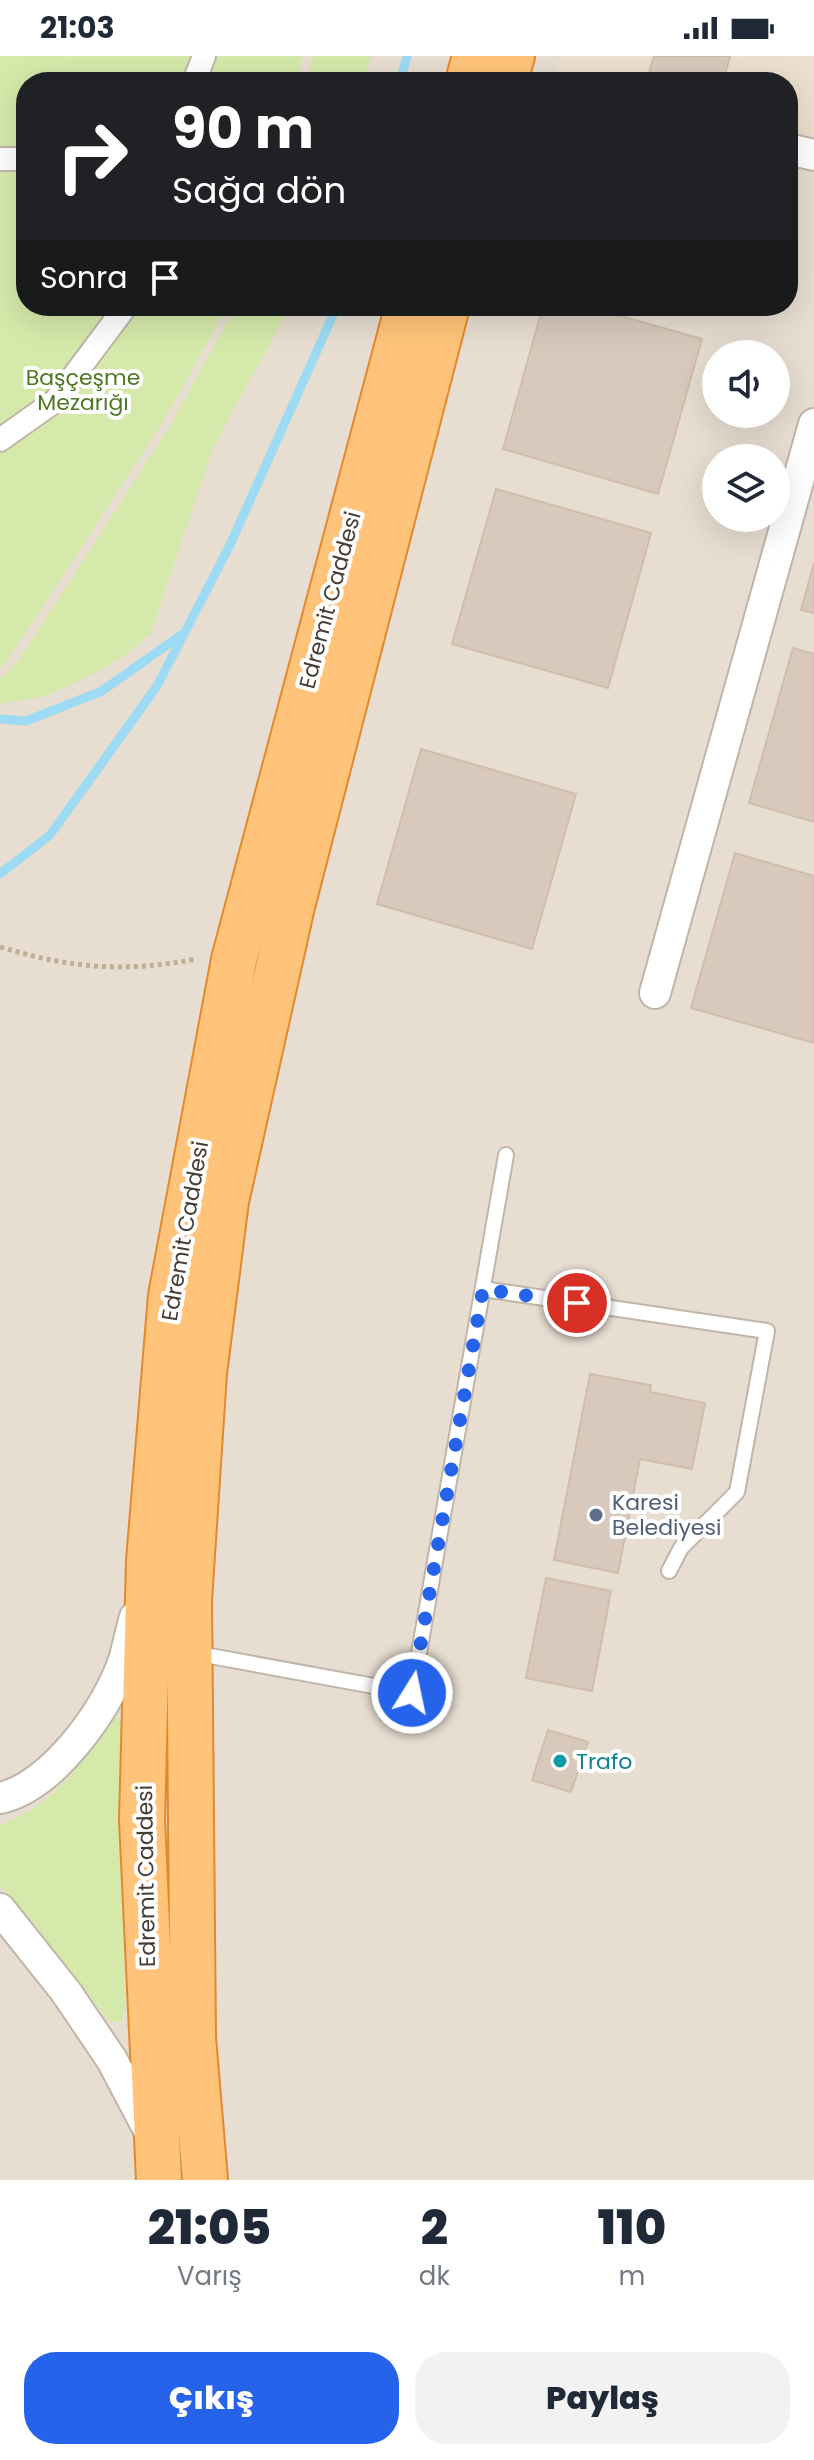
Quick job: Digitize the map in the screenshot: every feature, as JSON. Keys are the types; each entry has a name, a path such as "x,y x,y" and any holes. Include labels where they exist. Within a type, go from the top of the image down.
{"highway":[{"name":"Edremit Caddesi","path":"157,2161 142,1819 149,1561 171,1296 234,960 405,316"},
{"name":"Edremit Caddesi","path":"205,2180 193,2038 189,1600 204,1373 226,1201 292,906 444,316"}],"street":[{"path":"0,440 55,401 119,316"},
{"path":"655,993 814,424"},
{"path":"0,1798 17,1794 54,1768 90,1725 123,1662 149,1561"},
{"path":"0,1909 66,1992 104,2049 157,2161"}],"lane":[{"path":"190,1652 412,1693 506,1155"},
{"path":"483,1289 767,1331 737,1492 681,1548 669,1571"}],"path":[{"path":"0,947 91,967 150,968 203,958"}],"shaded area":[{"path":"0,56 814,56 814,2180 0,2180"},
{"path":"560,56 814,56 814,134 798,130 798,72 556,72"}],"green space":[{"name":"Başçeşme Mezarığı","path":"0,56 303,56 299,72 16,72 16,316 222,316 163,422 0,669"},
{"path":"312,56 371,56 366,72 309,72"},
{"path":"230,316 285,316 213,448 151,633 127,654 89,676 46,696 0,704 0,678 18,661 170,426"},
{"path":"116,1716 121,1724 125,2011 121,2022 109,2021 28,1916 0,1886 0,1825 19,1817 52,1794 80,1765"}],"building":[{"path":"654,56 730,56 726,72 649,72"},
{"path":"540,316 621,316 702,339 658,494 503,449"},
{"path":"496,489 651,533 608,688 452,644"},
{"path":"814,563 814,613 801,610"},
{"path":"793,648 814,654 814,822 749,803"},
{"path":"421,749 576,794 532,949 377,904"},
{"path":"735,853 814,876 814,1043 691,1008"},
{"name":"Karesi Belediyesi","path":"590,1374 651,1385 650,1392 705,1403 692,1469 640,1459 618,1573 554,1560"},
{"name":"Karesi Belediyesi","path":"546,1578 611,1591 592,1691 526,1678"},
{"name":"Trafo","path":"548,1730 588,1742 571,1792 532,1780"}],"waterway":[{"path":"403,72 407,56"},
{"path":"0,874 50,835 157,686 230,545 333,316"},
{"path":"0,719 26,721 102,691 181,635"}],"place":[{"name":"Karesi Belediyesi","path":"596,1515"},
{"name":"Trafo","path":"560,1761"}],"route":[{"path":"412,1693 483,1289 577,1303"}]}
